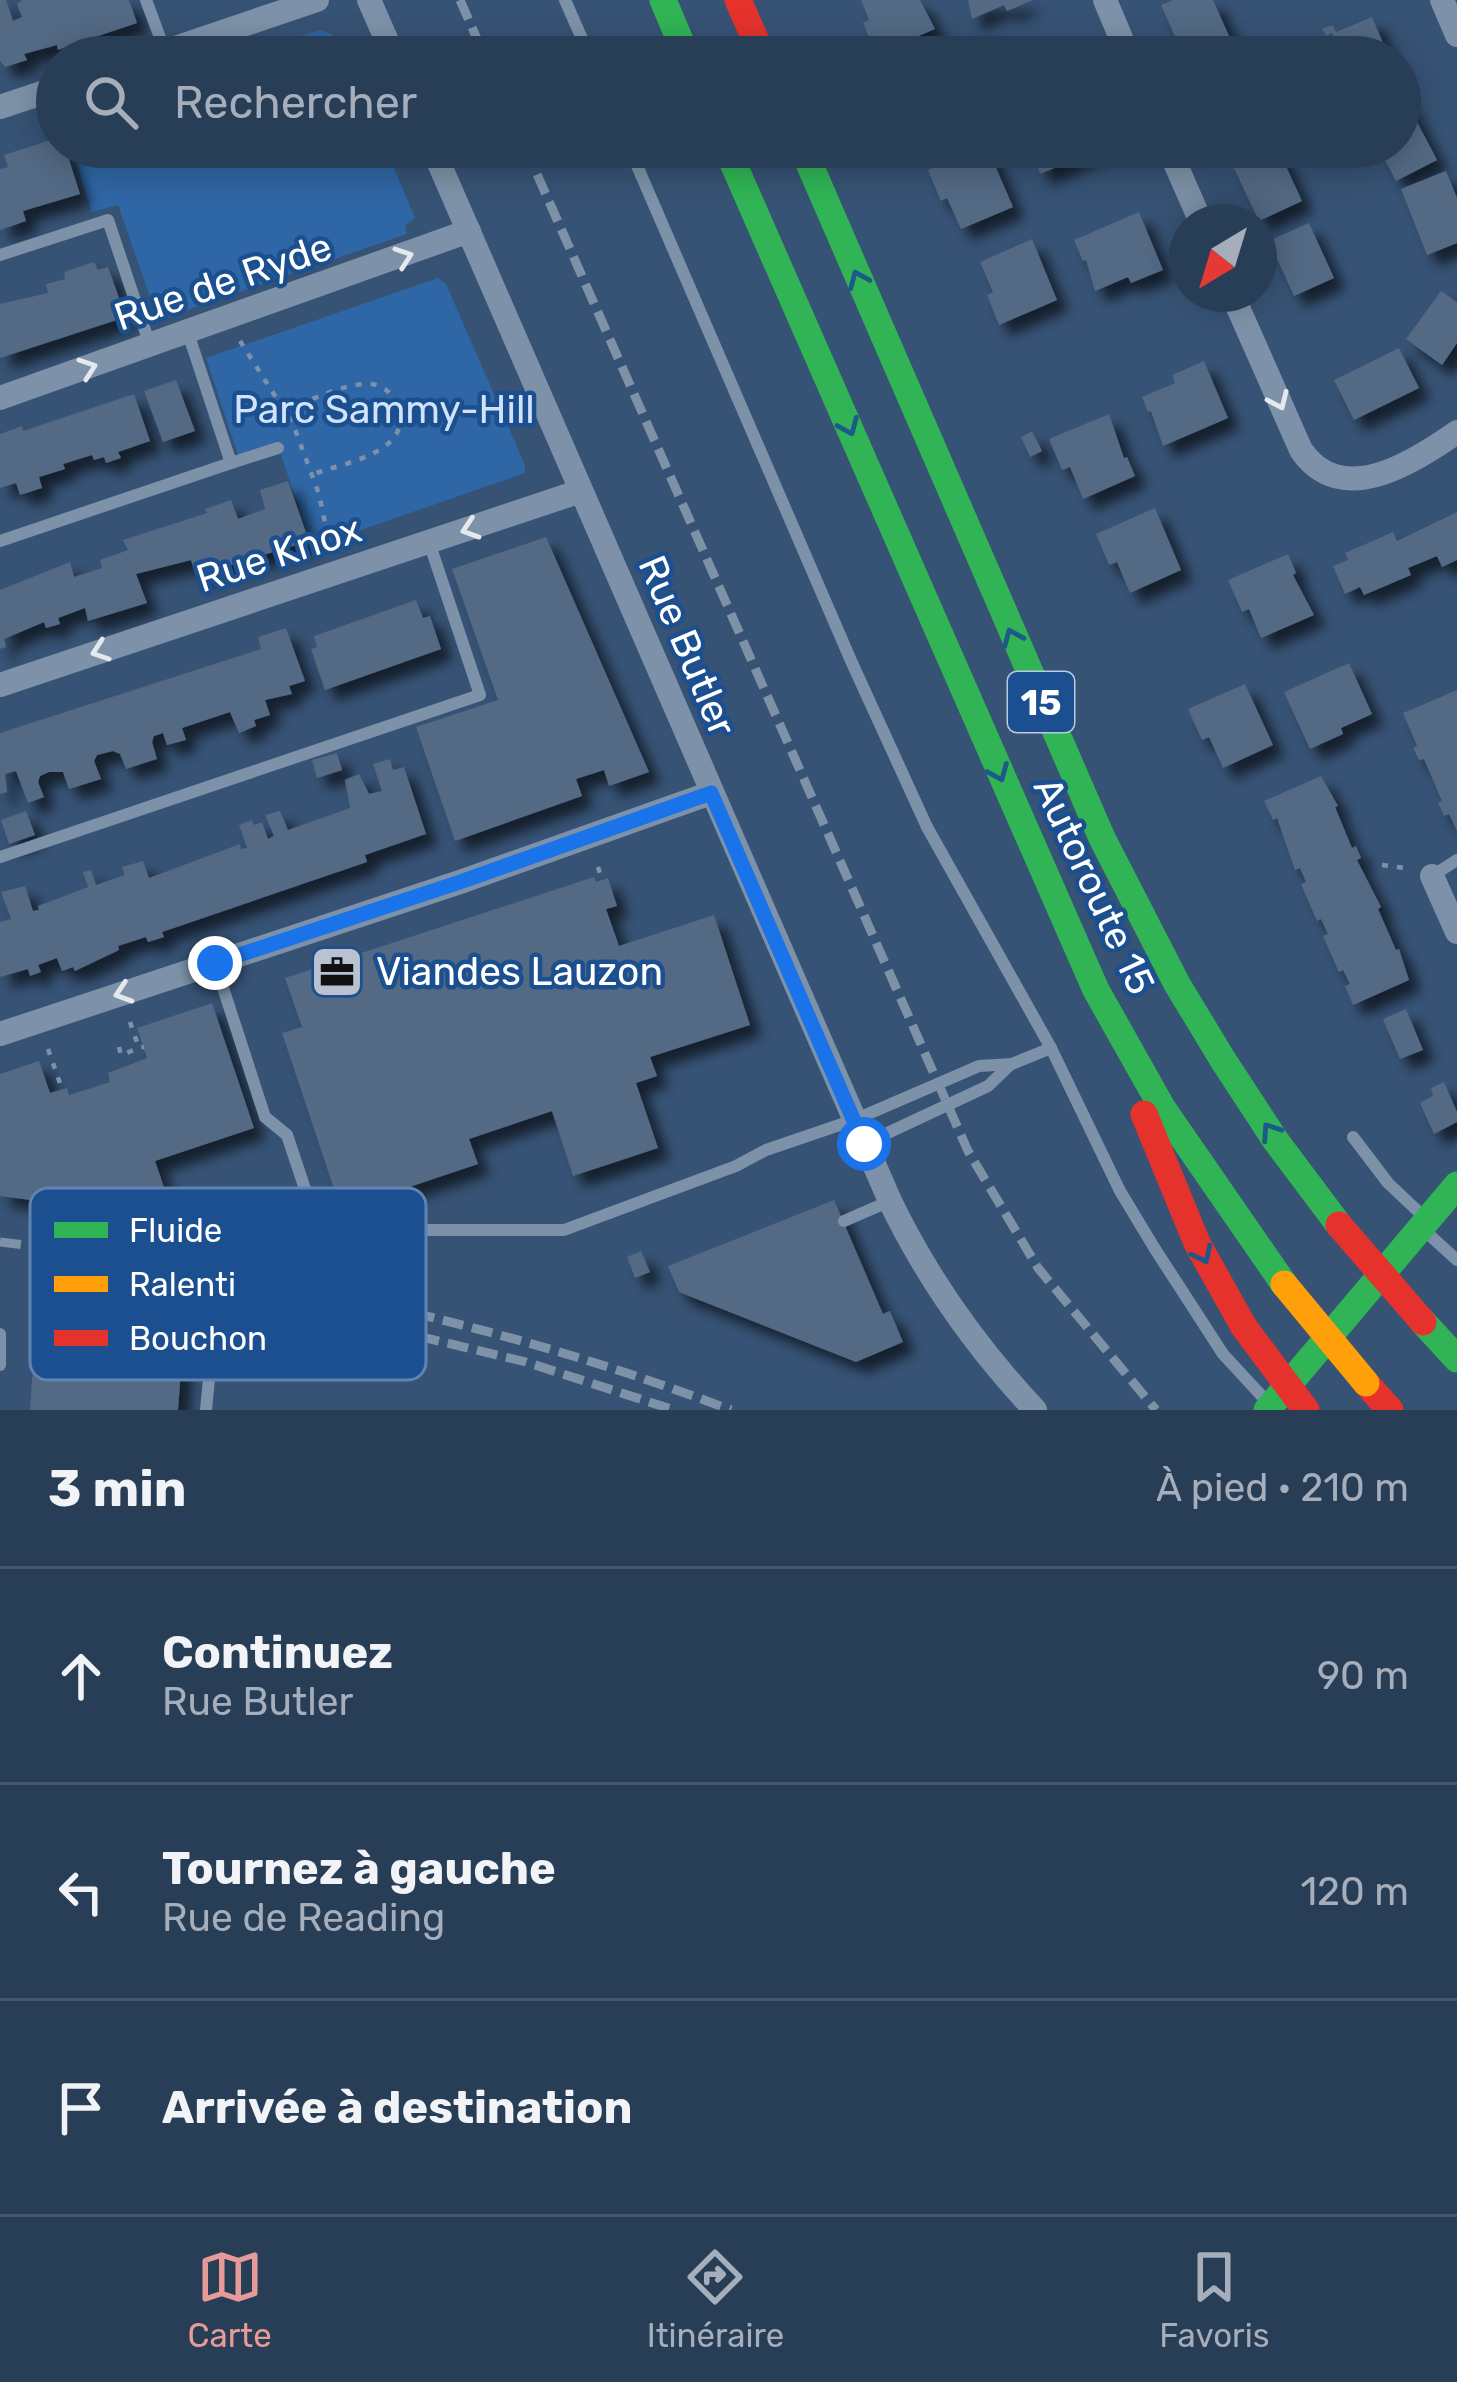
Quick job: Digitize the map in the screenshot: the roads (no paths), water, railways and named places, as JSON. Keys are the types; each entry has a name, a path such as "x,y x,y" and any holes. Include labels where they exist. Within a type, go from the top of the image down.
{"main road":[{"path":"662,0 678,36"},
{"path":"738,0 754,36"},
{"name":"Autoroute 15","path":"735,168 1096,990 1163,1109 1284,1284 1390,1410"},
{"name":"Autoroute 15","path":"811,168 1102,838 1200,1022 1276,1142 1339,1225 1457,1359"},
{"path":"1096,990 1197,1243 1244,1328 1306,1410"},
{"path":"1269,1408 1423,1222 1454,1193"}],"street":[{"path":"210,36 317,0"},
{"path":"369,0 385,36"},
{"path":"1105,0 1121,36"},
{"path":"1442,0 1457,35"},
{"path":"0,107 36,95"},
{"name":"Rue Butler","path":"442,168 911,1245 957,1319 1035,1410"},
{"path":"1177,168 1193,204"},
{"name":"Rue de Ryde","path":"0,398 469,231"},
{"path":"1240,312 1301,450 1318,469 1343,480 1376,476 1428,453 1457,432"},
{"name":"Rue Knox","path":"0,685 581,491"},
{"path":"0,1034 460,882 711,793"},
{"path":"1432,876 1457,932"}],"lane":[{"path":"146,0 153,36"},
{"path":"565,0 581,36"},
{"path":"638,168 927,827 1051,1048 1120,1191 1222,1354 1269,1408"},
{"path":"0,255 108,220 151,346"},
{"path":"188,333 231,464"},
{"path":"0,541 278,448"},
{"path":"0,857 480,695 429,542"},
{"path":"1432,876 1457,860"},
{"path":"215,963 265,1117 286,1135 304,1188"},
{"path":"859,1132 979,1066 1012,1064 1051,1048"},
{"path":"426,1230 564,1230 988,1086 1012,1064"},
{"path":"1353,1137 1457,1259"},
{"path":"844,1221 890,1201"},
{"path":"0,1334 0,1365"},
{"path":"206,1410 209,1380"}],"railway":[{"path":"460,0 476,36"},
{"path":"534,168 968,1151 1038,1268 1156,1410"},
{"path":"0,1242 30,1246"},
{"path":"426,1316 553,1350 731,1410"},
{"path":"426,1338 526,1362 674,1410"}],"place":[{"name":"Viandes Lauzon","path":"337,972"}],"park label":[{"name":"Parc Sammy-Hill","path":"384,410"}]}
